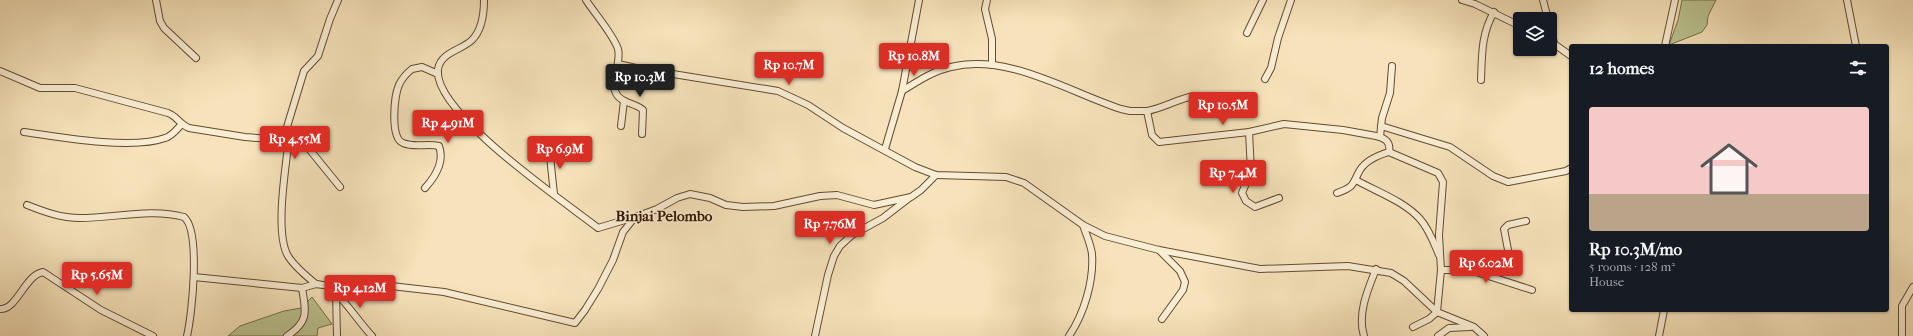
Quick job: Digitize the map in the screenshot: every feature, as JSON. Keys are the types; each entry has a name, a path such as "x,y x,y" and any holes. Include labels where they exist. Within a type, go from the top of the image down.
{"street":[{"path":"156,0 160,21 164,28 196,58"},
{"path":"283,140 304,71 315,62 320,53 330,19 338,0"},
{"path":"484,0 483,13 478,31 468,43 444,57 439,66 438,74 449,99 464,120 504,155 598,228 657,209 677,198 690,194 710,198 726,205 743,207 774,206 820,196 843,196 874,205 910,198"},
{"path":"586,0 616,44 619,53 614,89 616,95 624,101 643,110 642,134"},
{"path":"885,149 902,91 919,0"},
{"path":"987,0 985,9 992,39 992,66"},
{"path":"1247,33 1263,0"},
{"path":"1265,79 1271,68 1278,38 1291,0"},
{"path":"1462,0 1494,12 1513,22"},
{"path":"1543,0 1546,12"},
{"path":"1665,44 1675,0"},
{"path":"1847,0 1856,44"},
{"path":"1481,80 1482,43 1486,28 1494,12"},
{"path":"1557,46 1569,55"},
{"path":"618,64 778,91 808,105 843,128 885,149 915,167 936,175 1006,178 1024,183 1083,225 1104,236 1159,250 1260,269 1348,266 1376,269 1398,277 1437,312 1474,327 1484,336"},
{"path":"902,91 923,77 953,66 992,66 1054,81 1121,109 1130,111 1147,111 1164,107 1184,98 1194,96"},
{"path":"1380,137 1381,126 1390,93 1392,66"},
{"path":"425,188 438,171 441,150 439,146 430,144 423,146 413,145 402,143 398,140 394,131 396,101 399,85 412,68 422,67 438,74"},
{"path":"0,71 40,88 75,88 113,100 168,113 175,116 181,125 245,137 283,140 288,146 282,239 288,256 298,269 316,284 336,290 391,286 444,292 575,323 598,290 613,260 623,232 635,217"},
{"path":"621,126 624,101"},
{"path":"1147,111 1152,135 1159,142 1249,132 1268,126 1295,124 1343,130 1380,137 1388,143 1389,152"},
{"path":"24,132 88,140 134,142 163,139 172,135 181,125"},
{"path":"1381,126 1442,144 1462,154 1493,176 1508,182 1569,169"},
{"path":"285,131 295,134 301,139 340,186"},
{"path":"1249,132 1251,171 1242,190 1244,197 1255,207 1278,198"},
{"path":"549,147 554,194"},
{"path":"1337,193 1350,188 1364,165 1374,158 1389,152 1442,176 1443,182 1439,235 1441,270 1437,312 1429,320 1413,327"},
{"path":"815,336 828,275 834,256 840,246 852,235 883,218 922,190 936,175"},
{"path":"1356,180 1383,194 1415,214 1425,226 1441,260"},
{"path":"27,205 50,214 72,218 143,214 184,217 190,225 194,276 187,336"},
{"path":"1441,270 1470,270 1498,265 1505,262 1509,255 1504,233 1505,227 1526,221"},
{"path":"1069,336 1081,317 1088,289 1092,254 1083,225"},
{"path":"1159,250 1180,272 1185,282 1183,290 1162,319"},
{"path":"1364,336 1361,321 1364,306 1376,269"},
{"path":"1470,270 1532,290"},
{"path":"0,309 7,307 33,277 43,272 101,310 153,336"},
{"path":"194,276 302,288 316,284"},
{"path":"1901,336 1902,306 1913,287"},
{"path":"287,336 299,327 305,315 302,288"},
{"path":"336,290 337,336"},
{"path":"336,290 353,315 372,336"},
{"path":"1659,336 1664,312"},
{"path":"1438,336 1449,328 1474,327"}],"green space":[{"path":"1682,0 1716,0 1708,16 1707,25 1702,32 1669,44 1678,20"},
{"path":"312,297 332,324 318,328 317,336 228,336 240,326 284,311 301,308"}],"district":[{"name":"Binjai Pelombo","path":"664,216"}]}
